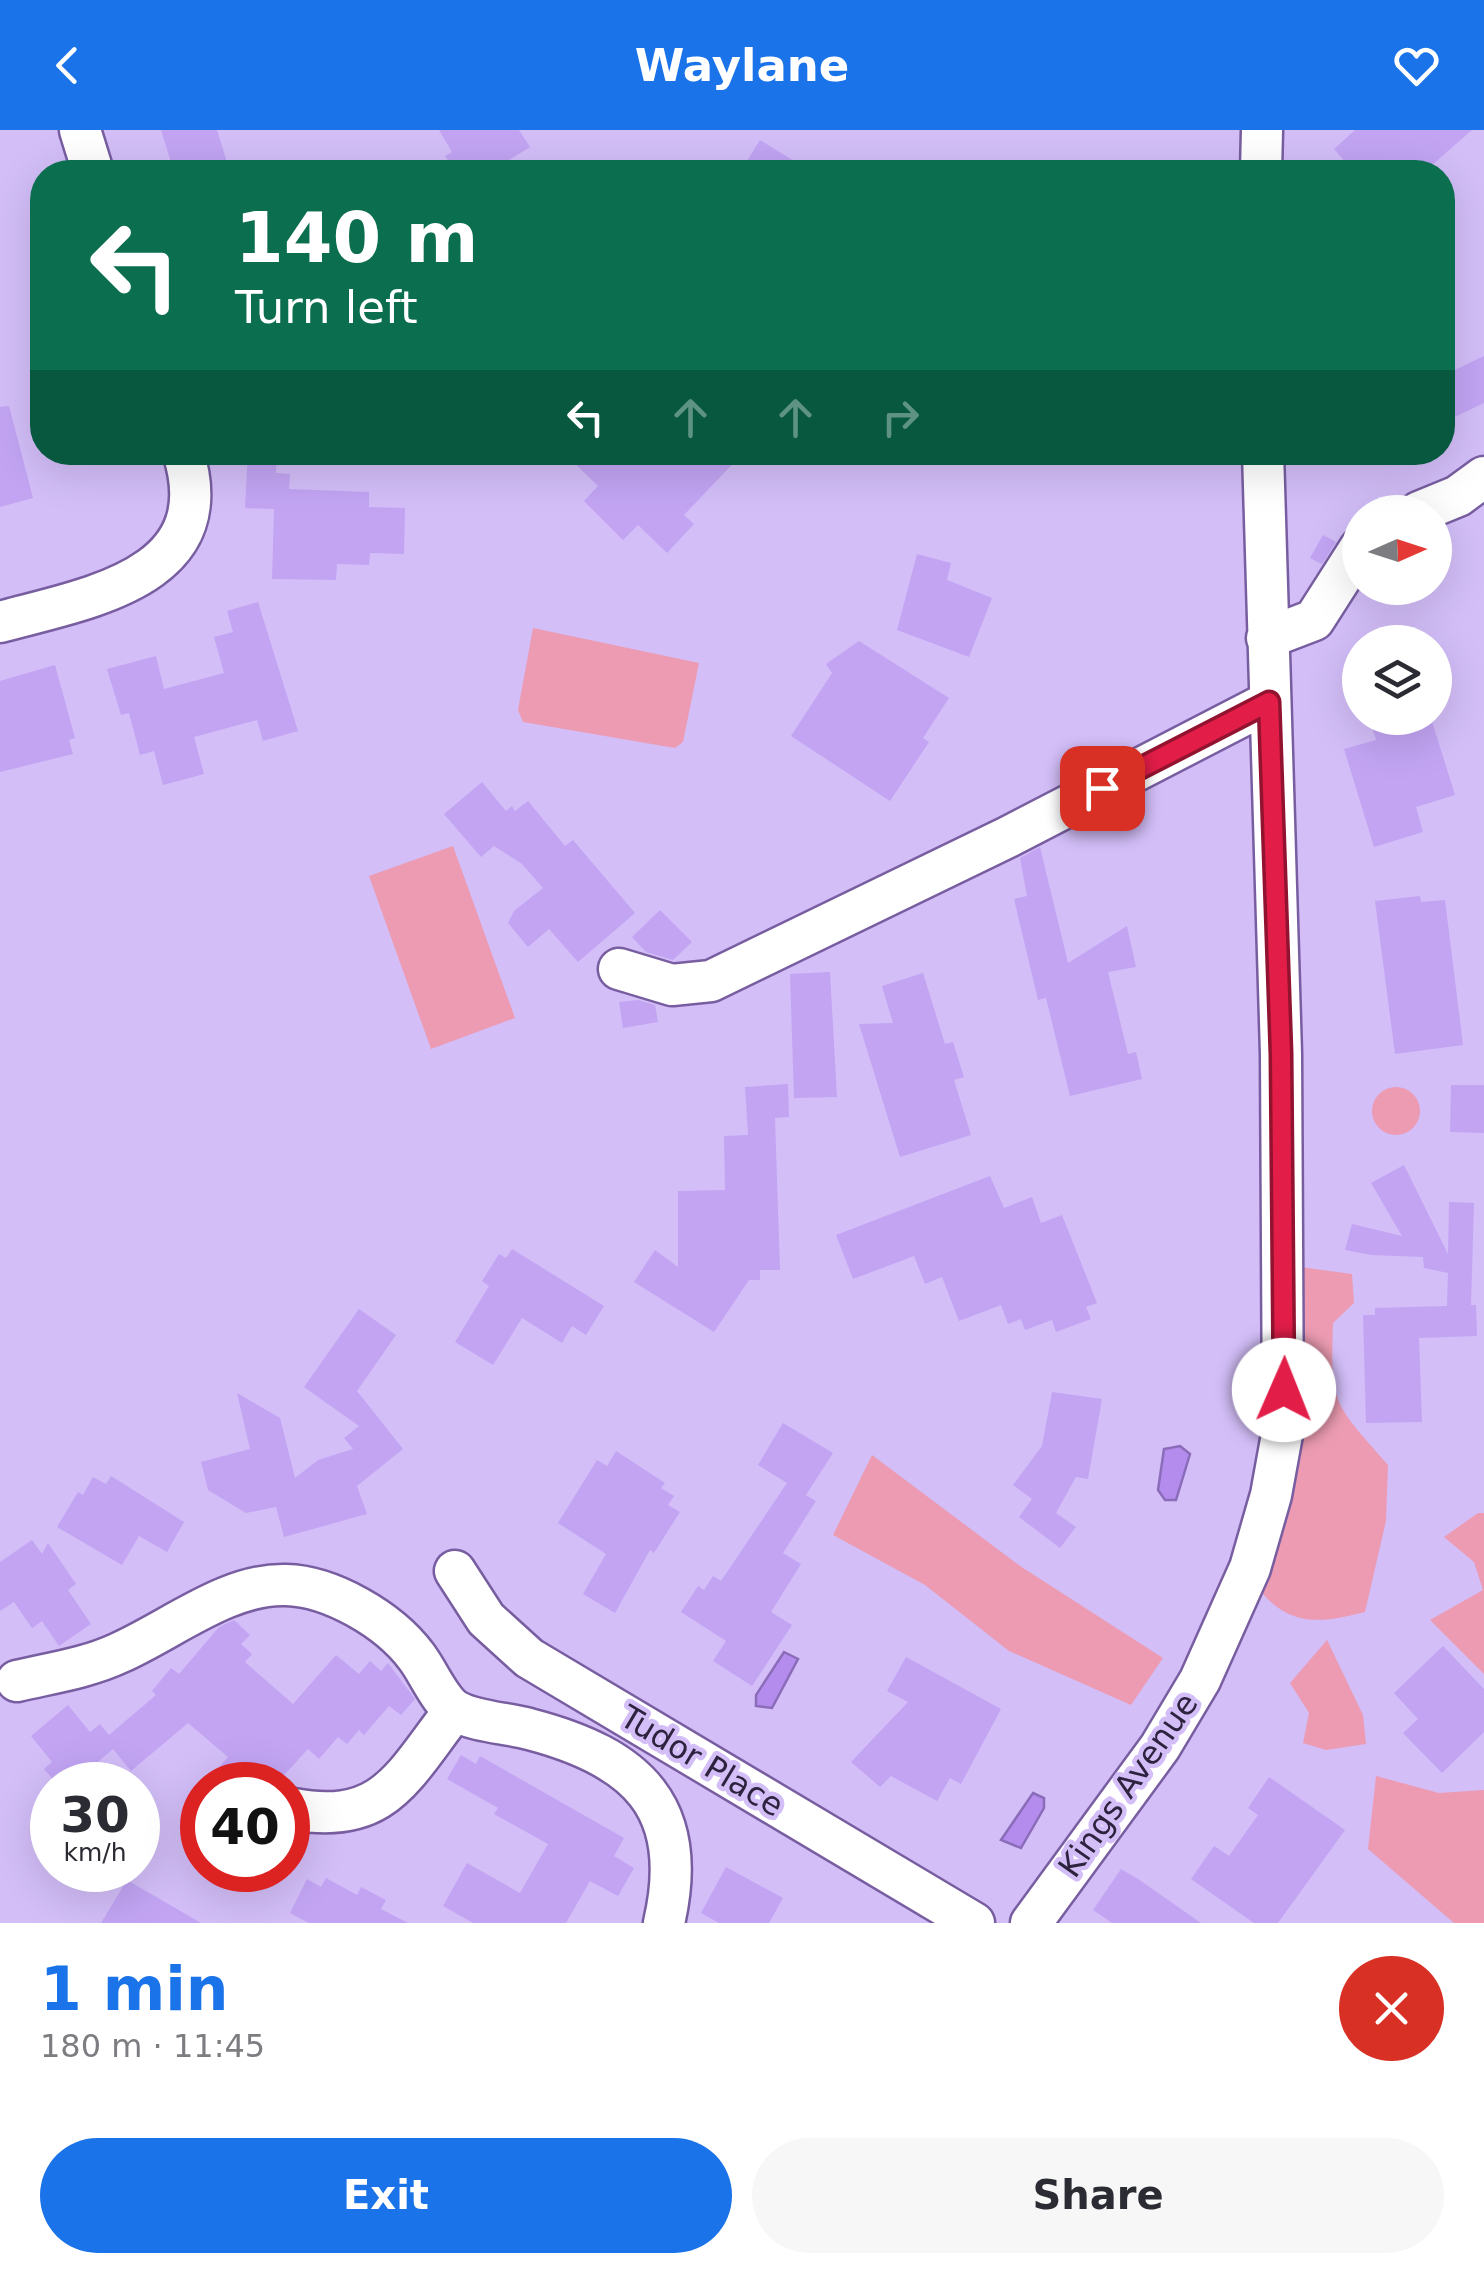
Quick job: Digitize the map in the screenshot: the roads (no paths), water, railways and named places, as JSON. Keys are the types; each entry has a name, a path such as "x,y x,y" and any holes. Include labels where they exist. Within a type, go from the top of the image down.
{"street":[{"path":"80,130 90,160"},
{"path":"1261,160 1262,130"},
{"path":"0,622 112,590 152,569 178,542 192,504 185,465"},
{"name":"Kings Avenue","path":"1030,1923 1182,1715 1250,1568 1272,1495 1284,1429 1263,465"},
{"path":"1452,498 1484,477"},
{"path":"1268,638 1314,620 1342,576"},
{"path":"619,970 672,984 711,981 1008,836 1269,702"},
{"name":"Tudor Place","path":"455,1571 507,1642 974,1923"},
{"path":"16,1681 116,1655 250,1590 306,1586 326,1592 404,1642 454,1711 581,1746 624,1772 658,1802 671,1843 672,1872 664,1923"},
{"path":"310,1809 350,1813 376,1802 454,1711"},
{"path":"658,1802 714,1769"}]}
